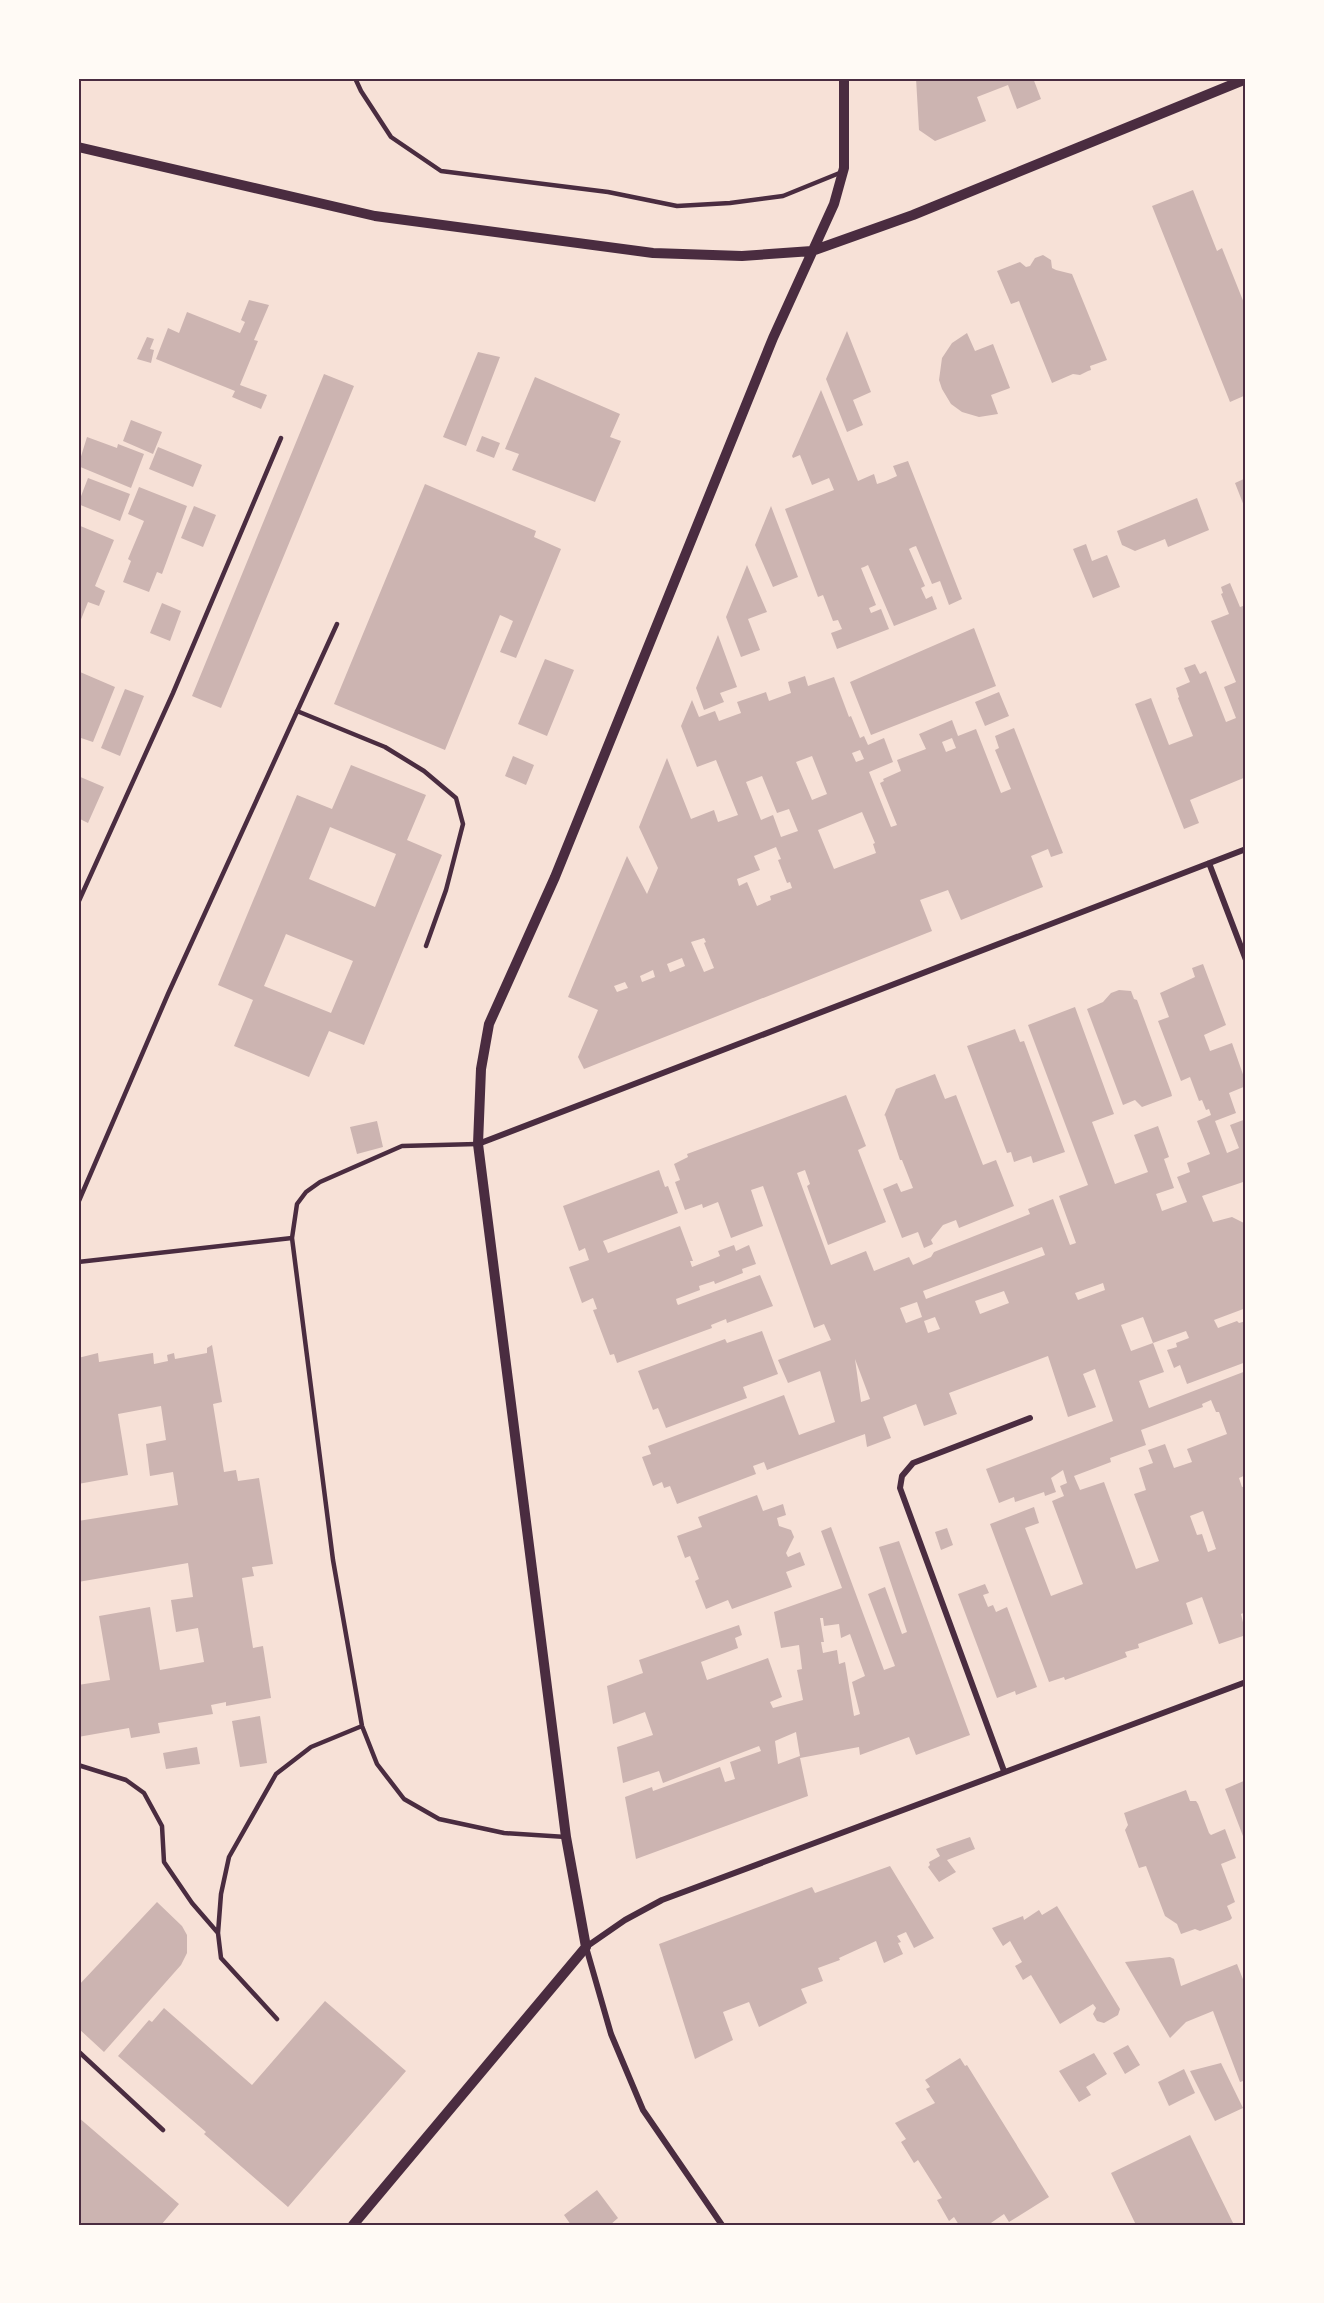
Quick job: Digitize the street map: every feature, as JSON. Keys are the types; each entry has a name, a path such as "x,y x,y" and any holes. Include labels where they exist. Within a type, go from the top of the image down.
{"street":[{"path":"722,2225 643,2110 611,2034 586,1947 566,1838 478,1144 481,1069 489,1024 555,877 773,338 834,204 842,172 844,78"},
{"path":"78,147 375,216 652,253 742,256 812,251 913,215 1246,79"},
{"path":"478,1144 1246,849"},
{"path":"1209,863 1246,960"},
{"path":"1004,1771 900,1488 902,1476 913,1463 1030,1418"},
{"path":"353,2225 586,1947 625,1920 662,1900 1246,1682"}],"lane":[{"path":"355,78 391,137 441,171 608,192 677,206 730,203 783,196 842,172"},
{"path":"78,903 173,693 281,438"},
{"path":"78,1203 168,994 337,624"},
{"path":"297,711 385,747 424,771 456,798 463,824 446,890 426,946"},
{"path":"478,1144 402,1146 321,1182 306,1192 297,1204 292,1238 333,1560 362,1726 376,1764 404,1799 439,1819 504,1833 566,1838"},
{"path":"78,1262 292,1238"},
{"path":"277,2019 221,1958 218,1933 221,1894 229,1857 276,1774 311,1747 362,1726"},
{"path":"78,1765 126,1780 144,1793 162,1826 164,1862 192,1903 218,1933"},
{"path":"78,2051 163,2130"}],"building":[{"path":"916,78 1033,78 1041,99 1017,109 1008,85 977,97 986,121 935,141 919,130"},
{"path":"1193,190 1217,251 1222,248 1246,308 1246,395 1230,402 1152,206"},
{"path":"1043,255 1051,260 1052,268 1072,274 1107,360 1090,366 1091,370 1080,375 1073,374 1052,383 1019,301 1011,304 997,271 1020,262 1026,267 1030,266 1035,258"},
{"path":"249,300 269,305 254,340 258,341 240,385 267,395 261,409 232,397 235,391 156,359 168,328 179,333 187,312 240,333 245,322 241,320"},
{"path":"847,331 871,392 853,400 863,425 847,432 826,379"},
{"path":"967,333 975,351 993,344 1010,388 991,395 998,414 979,417 962,412 951,404 942,389 939,380 942,358 952,343"},
{"path":"147,337 154,339 150,349 154,350 151,363 137,359"},
{"path":"478,352 500,357 466,446 443,437"},
{"path":"324,374 354,386 221,708 192,696"},
{"path":"535,377 620,414 610,437 621,441 595,502 512,470 519,454 505,449"},
{"path":"821,390 858,481 874,474 877,484 886,481 897,476 893,466 908,461 962,599 949,605 940,581 932,584 916,546 913,547 909,549 925,586 921,588 926,599 932,596 937,609 894,626 868,565 861,568 876,605 869,608 871,613 881,609 889,629 837,649 831,633 842,629 838,620 833,621 823,595 818,597 785,509 834,490 829,478 812,485 800,455 793,458 792,456"},
{"path":"131,420 162,432 153,454 123,441"},
{"path":"482,436 500,443 494,458 476,451"},
{"path":"87,437 117,448 118,444 144,454 131,488 78,466"},
{"path":"158,447 202,465 193,487 149,469"},
{"path":"88,478 130,494 120,521 78,504"},
{"path":"1246,478 1246,511 1235,483"},
{"path":"425,484 536,531 534,537 561,549 516,658 500,652 513,621 500,615 445,750 334,704"},
{"path":"139,487 187,506 162,574 157,572 149,592 123,582 131,561 128,559 144,521 128,514"},
{"path":"1197,498 1209,530 1168,547 1165,539 1135,551 1122,545 1117,531"},
{"path":"194,506 216,515 203,547 181,538"},
{"path":"771,506 798,577 773,587 755,545"},
{"path":"78,525 114,540 95,586 105,591 99,606 88,602 78,627"},
{"path":"1086,544 1092,561 1107,555 1120,587 1093,598 1073,549"},
{"path":"747,565 767,612 748,619 760,650 741,657 726,617"},
{"path":"1230,583 1240,607 1246,605 1246,777 1190,800 1199,823 1184,829 1135,704 1151,698 1169,745 1193,736 1176,688 1190,682 1184,668 1195,664 1200,674 1206,671 1226,722 1236,718 1224,687 1236,682 1211,621 1229,614 1221,594 1223,593 1221,587"},
{"path":"162,603 181,611 170,641 150,633"},
{"path":"974,628 996,686 871,735 850,682"},
{"path":"718,635 737,687 720,693 724,702 704,710 696,688"},
{"path":"545,659 574,670 547,736 518,724"},
{"path":"80,672 115,687 93,742 78,737"},
{"path":"805,676 808,686 834,677 849,717 851,716 860,738 864,736 868,745 884,738 893,762 869,772 891,827 897,825 880,783 884,781 883,779 901,771 897,760 926,749 919,734 952,720 958,736 976,729 1001,793 1011,789 995,750 999,748 995,736 1014,728 1063,853 1051,857 1048,849 1031,856 1043,887 961,920 948,890 920,900 932,931 584,1069 578,1057 598,1010 568,997 627,856 647,894 658,868 639,827 667,758 691,819 714,810 718,822 738,815 716,760 697,767 681,726 692,700 699,717 715,711 719,721 741,713 737,702 766,692 769,701 791,693 788,682","holes":["952,738 956,748 946,752 942,742","860,750 864,759 856,762 852,753","812,756 827,794 812,800 796,762","762,776 777,813 789,809 798,831 781,837 773,815 761,820 746,782","862,812 875,843 873,844 876,853 834,869 818,830","776,847 781,859 778,860 787,883 790,882 792,888 770,896 771,900 757,906 747,882 739,886 737,879 760,870 754,856","704,938 714,968 704,972 691,942","682,958 685,966 670,972 667,964","653,970 655,977 642,982 640,976","625,982 628,988 617,992 614,986"]},
{"path":"125,689 144,696 120,756 101,748"},
{"path":"999,692 1009,716 985,726 975,702"},
{"path":"513,756 534,765 526,785 505,776"},
{"path":"351,765 426,795 407,840 442,855 364,1045 329,1031 309,1077 234,1046 253,1000 218,985 297,795 332,809","holes":["330,827 396,854 375,907 309,879","286,934 353,961 331,1013 264,986"]},
{"path":"78,776 104,787 88,823 78,818"},
{"path":"1203,964 1226,1025 1204,1035 1210,1051 1232,1043 1246,1083 1246,1086 1229,1093 1236,1113 1215,1121 1227,1153 1239,1148 1230,1125 1246,1119 1246,1181 1202,1196 1213,1222 1232,1217 1246,1224 1246,1308 1214,1320 1218,1328 1237,1321 1239,1323 1246,1321 1246,1362 1187,1384 1180,1365 1174,1368 1167,1350 1177,1347 1176,1343 1189,1338 1186,1331 1153,1343 1164,1372 1139,1381 1149,1408 1246,1371 1246,1475 1239,1478 1242,1487 1246,1486 1246,1612 1241,1614 1246,1635 1219,1644 1202,1597 1186,1603 1193,1624 1138,1644 1139,1648 1125,1652 1127,1657 1065,1680 1064,1677 1049,1682 990,1524 1034,1507 1039,1523 1025,1528 1051,1596 1083,1584 1052,1501 1064,1496 1060,1486 1067,1483 1063,1470 1051,1478 1056,1492 1045,1496 1044,1492 1015,1502 1014,1497 999,1503 986,1469 1113,1421 1095,1369 1083,1374 1096,1407 1068,1417 1048,1356 949,1393 957,1414 924,1426 916,1404 883,1417 891,1438 867,1447 865,1434 767,1470 764,1462 753,1466 756,1474 677,1504 670,1486 664,1488 662,1482 653,1486 642,1457 651,1454 648,1446 784,1395 799,1435 835,1422 820,1371 788,1383 778,1360 831,1340 824,1324 814,1328 763,1186 751,1190 763,1226 731,1238 718,1202 703,1208 702,1204 685,1210 675,1182 680,1180 674,1164 688,1157 687,1154 846,1095 866,1146 858,1150 886,1222 828,1245 807,1186 810,1184 805,1170 797,1173 831,1265 866,1251 874,1271 909,1257 913,1265 931,1257 934,1252 1030,1214 1028,1209 1053,1199 1070,1245 1076,1243 1059,1196 1088,1185 1028,1025 1075,1007 1114,1114 1092,1122 1115,1184 1148,1172 1134,1135 1158,1126 1169,1157 1164,1159 1174,1188 1156,1194 1162,1211 1187,1202 1177,1177 1190,1172 1187,1163 1210,1154 1197,1121 1211,1115 1202,1100 1199,1101 1190,1077 1181,1081 1158,1021 1169,1017 1160,993 1195,977 1192,968","holes":["1042,1247 1045,1255 926,1299 923,1291","1103,1283 1105,1290 1078,1300 1075,1293","1004,1291 1009,1303 980,1314 975,1301","917,1302 922,1317 906,1323 900,1308","935,1317 940,1329 928,1333 924,1321","1143,1317 1153,1343 1131,1351 1121,1325","855,1359 870,1399 861,1402","1211,1400 1216,1412 1219,1412 1227,1434 1187,1449 1192,1462 1174,1468 1165,1444 1148,1450 1153,1463 1139,1468 1146,1490 1134,1494 1159,1561 1136,1569 1104,1482 1080,1490 1074,1476 1111,1462 1110,1458 1146,1445 1141,1430 1203,1407 1202,1404","1203,1511 1216,1549 1208,1552 1202,1534 1197,1535 1190,1516"]},
{"path":"1119,990 1131,991 1134,999 1137,1000 1172,1096 1142,1107 1135,1100 1123,1105 1087,1009 1103,1002 1111,993"},
{"path":"1015,1029 1020,1042 1024,1041 1065,1152 1033,1163 1031,1156 1014,1162 1011,1152 1007,1153 967,1046"},
{"path":"935,1074 945,1099 956,1095 983,1165 996,1160 1014,1206 959,1228 956,1220 943,1225 931,1240 933,1244 924,1248 918,1232 902,1238 883,1189 897,1183 901,1192 913,1188 884,1116 896,1089"},
{"path":"377,1121 383,1147 357,1154 350,1127"},
{"path":"659,1170 678,1213 603,1241 608,1253 680,1226 693,1261 690,1261 692,1267 720,1256 718,1251 734,1245 736,1251 749,1245 756,1264 742,1269 743,1273 715,1284 714,1281 699,1286 700,1290 676,1299 677,1303 678,1305 760,1275 773,1306 727,1323 726,1319 711,1325 712,1328 617,1363 614,1354 610,1355 593,1310 597,1309 593,1298 582,1303 569,1267 589,1260 585,1248 579,1251 563,1206"},
{"path":"762,1331 778,1374 743,1387 747,1398 666,1428 658,1408 653,1410 638,1371 725,1339 727,1343"},
{"path":"212,1345 222,1402 213,1404 224,1472 236,1470 238,1481 259,1478 273,1564 252,1567 254,1576 242,1578 253,1648 263,1646 271,1698 226,1706 226,1702 211,1705 213,1714 158,1723 160,1733 131,1738 129,1728 78,1737 78,1685 110,1680 99,1616 150,1607 160,1670 204,1662 198,1628 176,1632 171,1600 193,1597 188,1563 78,1582 78,1521 178,1505 173,1472 150,1476 146,1444 166,1440 161,1406 118,1414 128,1475 78,1484 78,1358 98,1353 99,1362 153,1353 154,1364 168,1361 167,1355 174,1353 175,1359 207,1353 207,1348"},
{"path":"757,1495 763,1511 783,1504 786,1515 777,1518 779,1526 791,1530 794,1537 786,1553 788,1557 800,1552 805,1565 786,1572 792,1587 732,1609 728,1600 706,1609 695,1581 699,1579 690,1556 685,1558 677,1536 702,1527 698,1517"},
{"path":"831,1527 884,1670 895,1666 868,1594 885,1587 902,1634 907,1632 879,1547 899,1541 970,1735 916,1755 909,1737 860,1755 859,1747 800,1758 808,1796 636,1859 625,1797 652,1787 653,1791 720,1767 725,1782 735,1779 730,1762 761,1751 759,1746 663,1783 659,1771 623,1783 617,1747 653,1735 645,1712 613,1724 607,1686 643,1673 639,1660 739,1625 742,1635 735,1638 738,1648 701,1662 707,1680 768,1658 782,1697 770,1702 773,1708 803,1700 797,1670 802,1669 799,1645 781,1648 774,1612 842,1588 821,1531","holes":["820,1618 823,1618 824,1626 839,1624 841,1638 850,1634 865,1676 852,1682 860,1714 854,1716 845,1662 839,1664 837,1650 823,1653 821,1642 824,1642","796,1732 800,1756 778,1764 775,1741"]},
{"path":"947,1528 953,1545 941,1550 935,1532"},
{"path":"985,1584 989,1593 983,1595 988,1607 993,1605 996,1612 1007,1607 1037,1687 1016,1695 1015,1691 997,1698 958,1594"},
{"path":"260,1716 267,1763 240,1767 232,1721"},
{"path":"197,1747 200,1764 166,1769 163,1753"},
{"path":"1246,1780 1246,1844 1225,1789"},
{"path":"1186,1790 1190,1801 1196,1801 1198,1804 1211,1835 1225,1829 1236,1858 1221,1864 1235,1902 1227,1906 1232,1918 1230,1920 1200,1931 1195,1929 1181,1934 1177,1924 1165,1916 1146,1866 1139,1868 1125,1830 1128,1825 1124,1813"},
{"path":"970,1837 975,1849 947,1860 956,1872 939,1882 928,1867 929,1862 940,1856 936,1849"},
{"path":"890,1866 934,1938 914,1948 906,1932 897,1936 901,1942 898,1943 903,1954 884,1963 876,1941 839,1958 840,1960 818,1968 823,1981 801,1989 807,2003 759,2027 749,2002 723,2012 733,2040 695,2059 659,1944 812,1887 815,1893"},
{"path":"157,1902 182,1926 187,1935 187,1953 181,1965 104,2052 78,2028 78,1986"},
{"path":"1057,1906 1120,2009 1118,2015 1104,2023 1097,2021 1093,2014 1096,2008 1093,2004 1060,2024 1031,1975 1023,1980 1015,1966 1022,1962 1010,1941 1003,1946 992,1928 1023,1916 1024,1920 1039,1910 1042,1915"},
{"path":"1170,1957 1174,1959 1181,1986 1237,1964 1246,1987 1246,2080 1240,2082 1213,2011 1186,2022 1170,2038 1125,1962"},
{"path":"325,2001 406,2071 288,2207 118,2056 149,2020 152,2022 164,2008 252,2085"},
{"path":"1128,2045 1140,2065 1125,2074 1113,2053"},
{"path":"1094,2053 1107,2074 1086,2087 1091,2095 1079,2102 1059,2071"},
{"path":"960,2058 965,2066 967,2065 1049,2197 1009,2222 1004,2214 988,2225 959,2225 954,2217 949,2221 937,2200 942,2198 918,2160 914,2163 901,2142 906,2139 895,2123 935,2103 926,2089 930,2087 925,2080"},
{"path":"1221,2063 1243,2108 1215,2121 1190,2071"},
{"path":"1184,2069 1195,2093 1169,2106 1158,2082"},
{"path":"78,2117 179,2204 161,2225 84,2225 78,2220"},
{"path":"1190,2135 1234,2225 1136,2225 1111,2173"},
{"path":"597,2190 618,2218 610,2225 571,2225 564,2215"}]}
